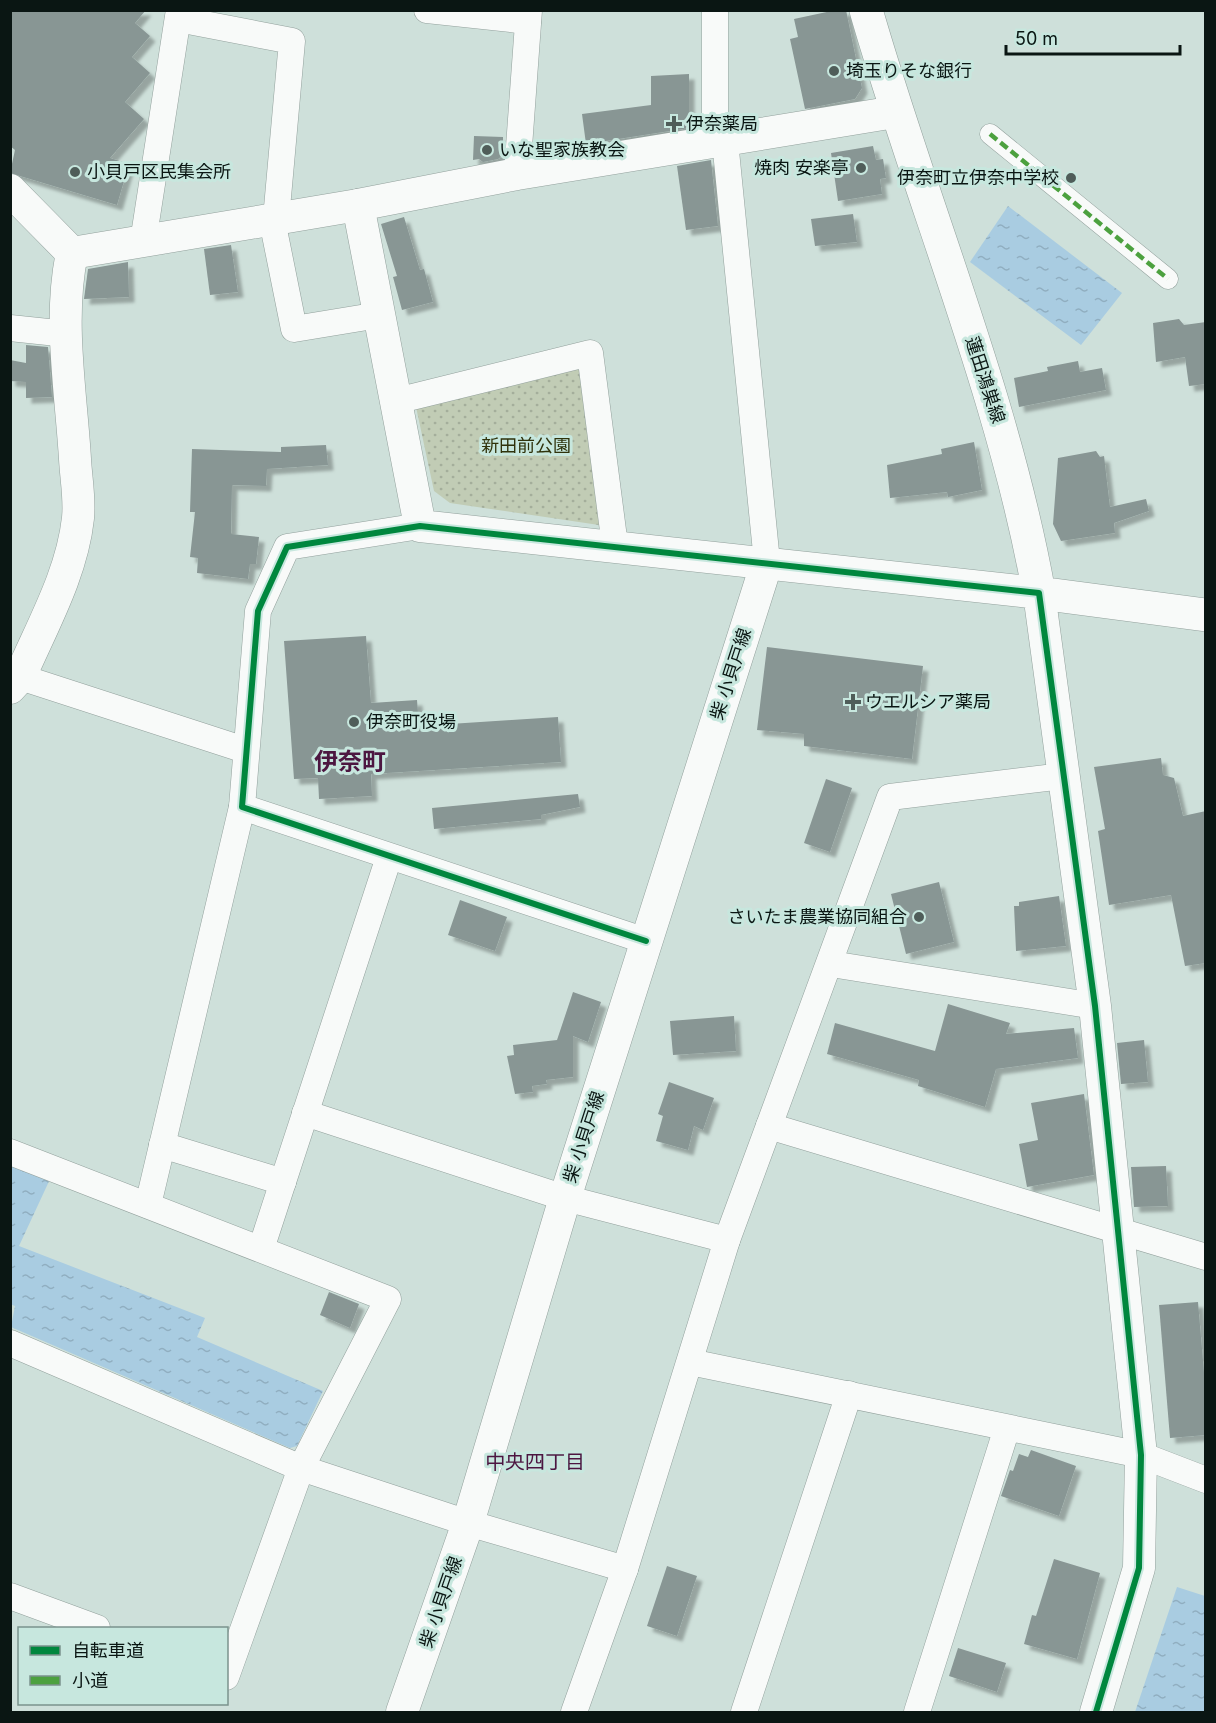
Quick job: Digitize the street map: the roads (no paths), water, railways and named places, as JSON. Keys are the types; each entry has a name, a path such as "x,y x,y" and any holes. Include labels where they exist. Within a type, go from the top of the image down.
{"main road":[{"name":"蓮田鴻巣線","path":"866,10 896,112 1006,447 1028,535 1039,592"},
{"path":"1039,592 1206,615"}],"street":[{"path":"427,10 528,16 518,174"},
{"path":"716,10 715,122 722,142 767,562"},
{"path":"143,242 178,15 292,41 274,220 294,329 379,315"},
{"path":"72,253 274,220 518,174 896,112"},
{"path":"990,134 1168,279"},
{"path":"10,190 72,253"},
{"path":"358,205 420,526"},
{"path":"72,253 66,279 67,334 78,516 73,549 64,578 15,682 245,750"},
{"path":"10,328 67,334"},
{"path":"396,401 590,353 615,546"},
{"path":"148,1205 242,807 258,611 287,547 420,526 1039,592 1095,1006 1141,1455 1139,1568 1096,1713"},
{"name":"柴 小貝戸線","path":"402,1713 468,1523 565,1198 767,562"},
{"path":"574,1713 625,1569 727,1240 831,964 890,797 1063,776"},
{"path":"242,807 646,941"},
{"path":"261,1249 389,857"},
{"path":"831,964 1095,1006"},
{"path":"305,1113 565,1198 727,1240"},
{"path":"769,1126 1119,1229 1206,1257"},
{"path":"162,1145 283,1182"},
{"path":"10,1152 388,1299 301,1468 228,1671"},
{"path":"10,1343 301,1468 468,1523 625,1569"},
{"path":"690,1362 1141,1455 1206,1480"},
{"path":"744,1713 849,1394"},
{"path":"917,1713 1007,1428"},
{"path":"10,1596 92,1627"}],"water":[{"path":"1008,206 1122,293 1081,345 970,262"},
{"path":"10,1161 51,1177 19,1246 205,1318 197,1337 323,1391 297,1446 290,1448 11,1327 15,1306 10,1304"},
{"path":"1177,1587 1205,1596 1205,1712 1135,1712"}],"place":[{"name":"埼玉りそな銀行","path":"834,71"},
{"name":"伊奈薬局","path":"674,124"},
{"name":"いな聖家族教会","path":"487,150"},
{"name":"焼肉 安楽亭","path":"861,168"},
{"name":"小貝戸区民集会所","path":"75,172"},
{"name":"伊奈町立伊奈中学校","path":"1071,178"},
{"name":"ウエルシア薬局","path":"853,702"},
{"name":"伊奈町役場","path":"354,722"},
{"name":"さいたま農業協同組合","path":"919,917"}],"district":[{"name":"伊奈町","path":"350,762"},
{"name":"中央四丁目","path":"535,1462"}],"park label":[{"name":"新田前公園","path":"526,446"}]}
